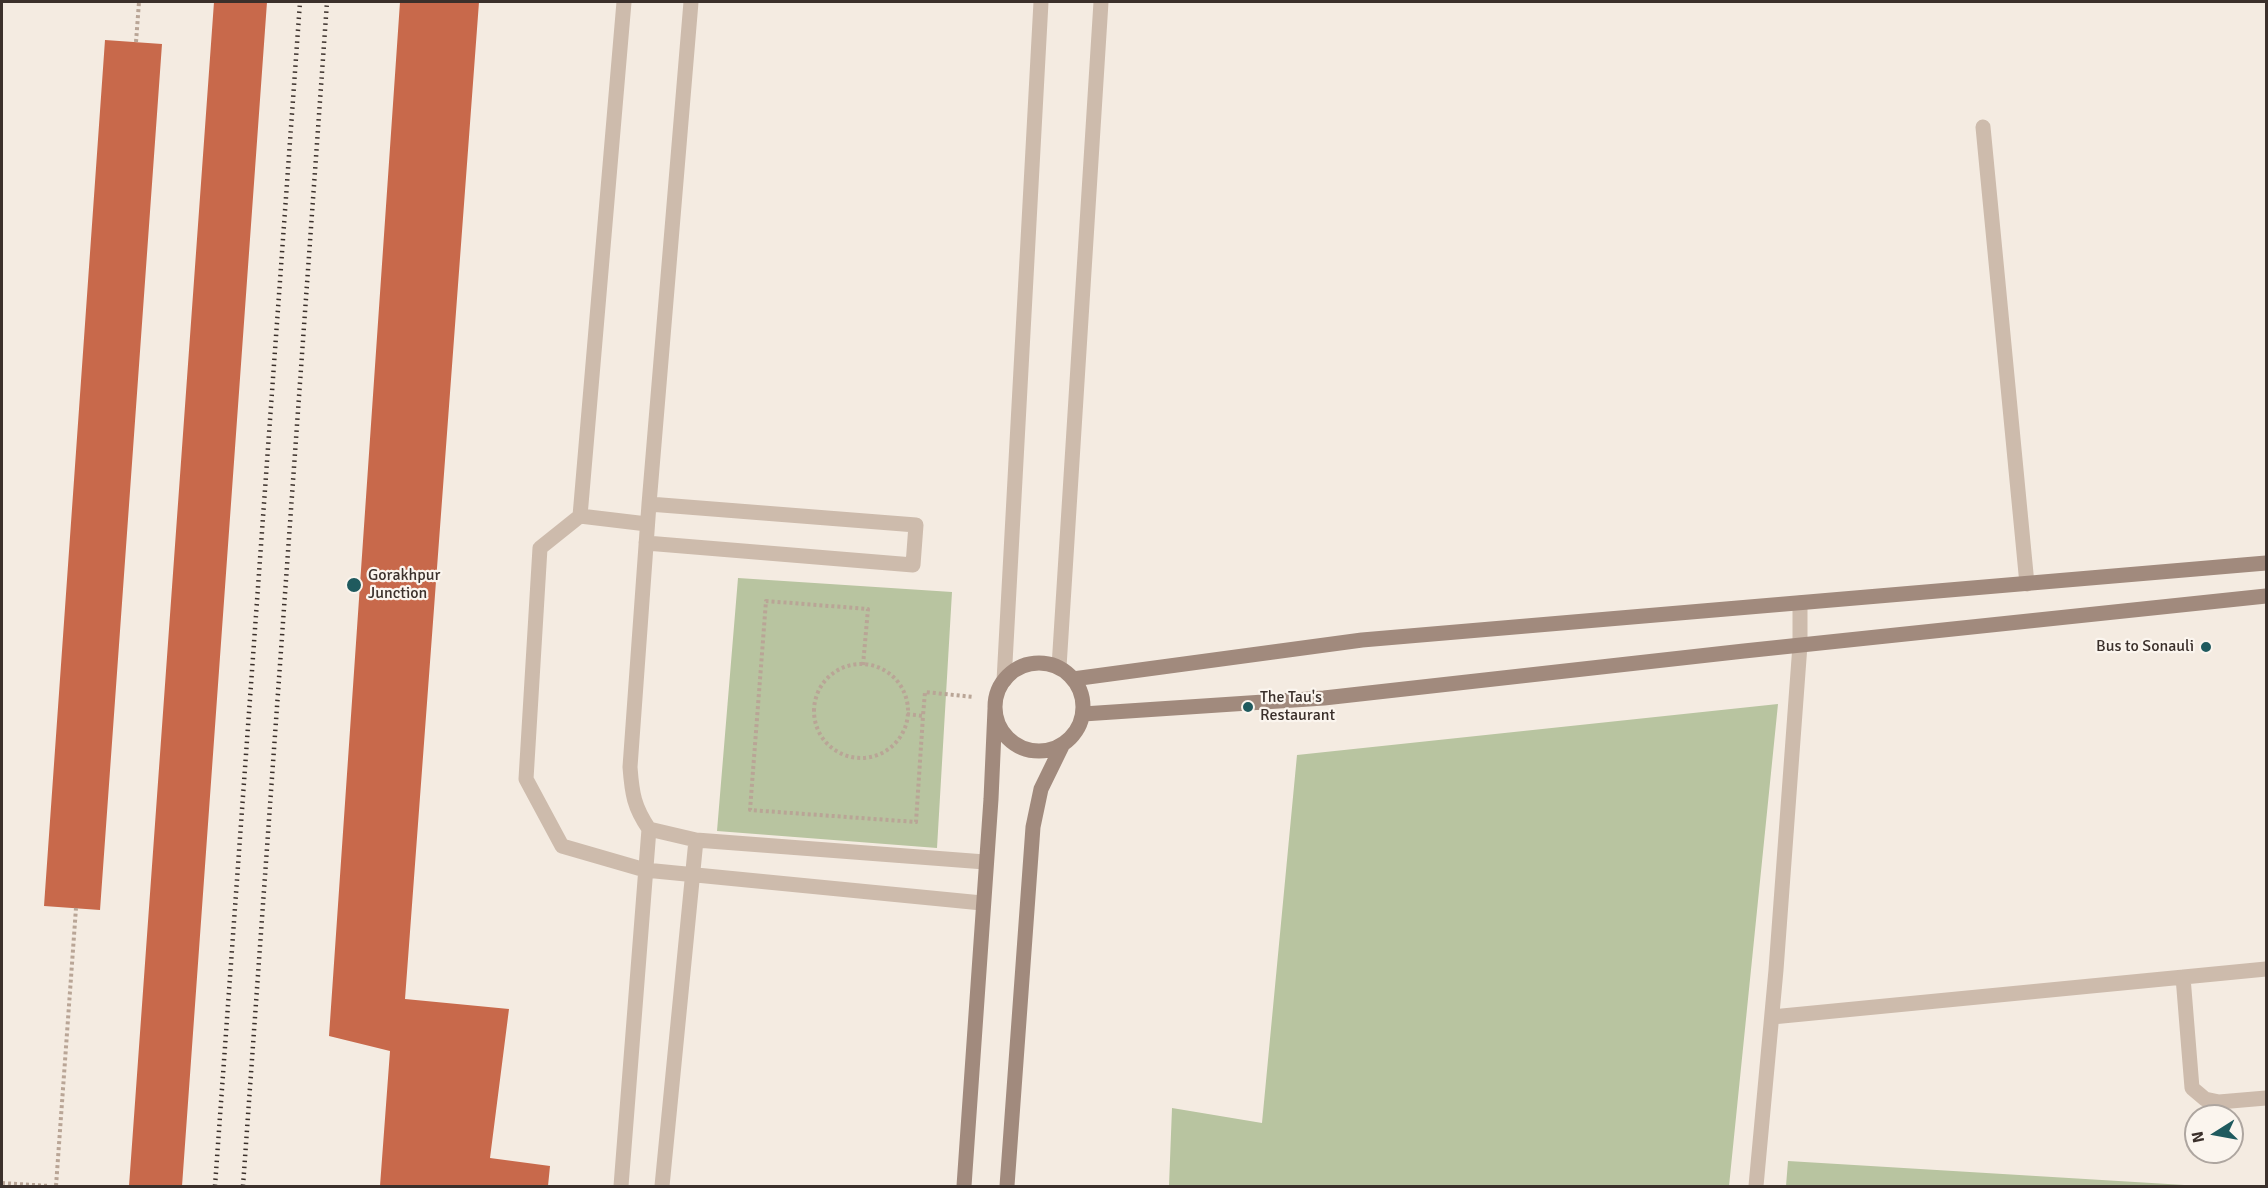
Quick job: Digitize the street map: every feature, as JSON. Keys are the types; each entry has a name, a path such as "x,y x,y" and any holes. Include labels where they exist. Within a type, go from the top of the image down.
{"main road":[{"path":"1073,679 1362,640 2266,563"},
{"path":"1083,714 1324,698 2266,596"},
{"path":"964,1186 995,704 998,691 1008,675 1023,665 1041,662 1059,667 1073,679 1082,695 1083,714 1077,731 1063,744 1046,751 1028,750 1012,741 1000,727 995,704"},
{"path":"1007,1186 1033,827 1041,789 1063,744"}],"street":[{"path":"580,516 624,2"},
{"path":"621,1186 649,829 638,812 632,796 630,767 647,524 691,2"},
{"path":"1004,681 1041,2"},
{"path":"1059,667 1101,2"},
{"path":"1983,127 2027,584"},
{"path":"646,543 914,565 916,525 649,504"},
{"path":"647,524 580,516 540,548 526,779 562,846 645,870 982,903"},
{"path":"1756,1186 1772,1017 1800,645 1800,603"},
{"path":"649,829 696,840 985,862"},
{"path":"662,1186 696,840"},
{"path":"1772,1017 2266,969"},
{"path":"2183,977 2192,1088 2205,1099 2219,1102 2266,1098"}],"path":[{"path":"136,42 139,2"},
{"path":"863,664 868,609 766,601 750,810 916,822 925,692 995,704"},
{"path":"863,664 883,670 895,680 904,693 907,714 906,724 899,738 889,749 874,757 859,758 845,756 831,748 815,724 814,709 818,693 826,680 838,670 863,664"},
{"path":"907,714 923,716"},
{"path":"56,1186 76,908"},
{"path":"2,1183 49,1186"}],"green space":[{"path":"738,578 952,592 937,848 717,831"},
{"path":"1778,704 1729,1186 1169,1186 1172,1108 1262,1123 1297,755"},
{"path":"1788,1161 2201,1186 1786,1186"}],"building":[{"path":"214,2 267,2 182,1186 129,1186"},
{"path":"400,2 479,2 405,999 509,1009 490,1158 550,1166 548,1186 380,1186 390,1051 329,1036"},
{"path":"105,40 162,44 100,910 44,906"}],"railway":[{"path":"215,1186 300,2"},
{"path":"243,1186 327,2"}],"place":[{"name":"Gorakhpur Junction","path":"354,585"},
{"name":"Bus to Sonauli","path":"2206,647"},
{"name":"The Tau's Restaurant","path":"1248,707"}]}
